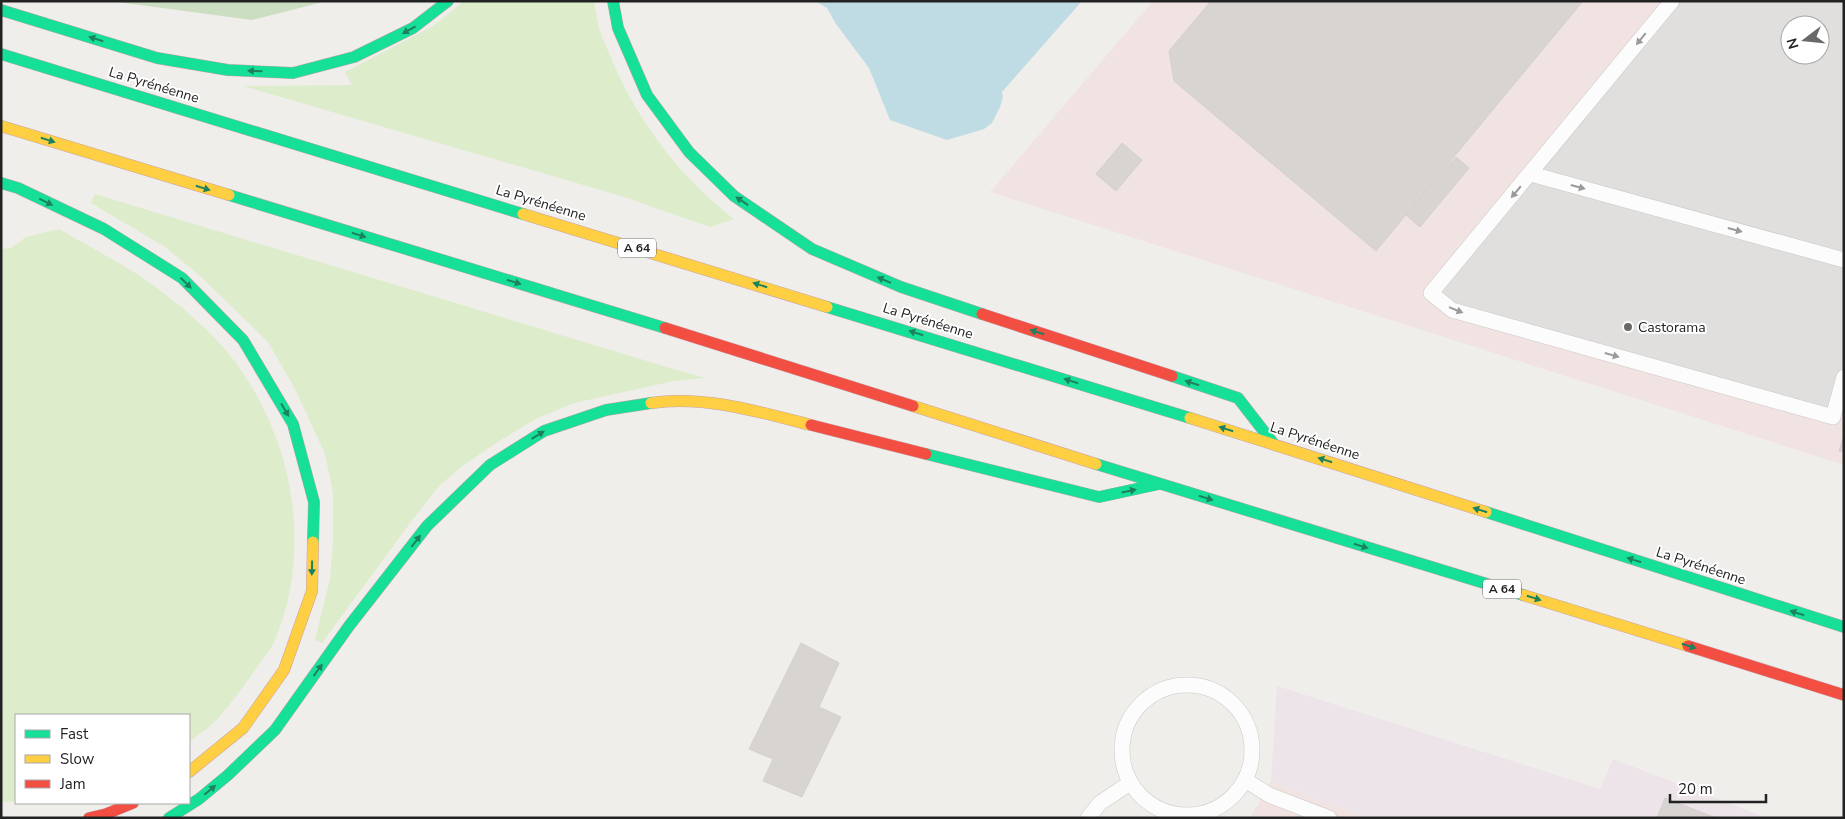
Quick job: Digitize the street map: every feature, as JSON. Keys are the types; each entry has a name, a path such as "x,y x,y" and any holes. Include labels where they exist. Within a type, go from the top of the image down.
{"highway":[{"path":"1,10 157,58 228,70 293,73 354,57 413,28 448,1"},
{"path":"613,1 618,28 647,95 689,152 734,196 804,244 901,287 1238,398 1273,443"},
{"name":"La Pyrénéenne","path":"1,54 1273,443 1844,628"},
{"name":"A 64","path":"1,126 567,297 1159,484 1844,695"},
{"path":"1,183 18,188 104,229 182,278 243,340 293,424 314,502 312,591 284,670 243,728 190,771"},
{"path":"169,818 199,799 221,781 275,730 349,626 427,526 490,465 544,431 606,410 667,401 729,405 1099,498 1159,484"},
{"path":"89,818 106,814 131,804"}],"lane":[{"path":"1672,1 1431,293 1452,310 1833,418 1844,377"},
{"path":"1531,174 1844,260"},
{"path":"1186,684 1208,688 1228,699 1242,716 1251,736 1251,759 1245,780 1233,796 1217,808 1198,814 1178,815 1160,809 1143,798 1130,783 1123,762 1122,739 1130,718 1144,700 1164,689 1186,684"},
{"path":"1245,780 1269,795 1329,818"},
{"path":"1088,818 1100,803 1130,783"}],"shaded area":[{"name":"Castorama","path":"1153,1 1844,1 1844,465 990,192"},
{"path":"1670,1 1844,1 1844,378 1833,417 1452,310 1431,293"},
{"path":"1277,686 1600,789 1613,759 1767,818 1365,818 1271,781"},
{"path":"1271,781 1365,818 1250,818"}],"green space":[{"path":"110,1 327,1 252,20"},
{"path":"464,1 594,1 599,28 604,42 634,105 662,147 679,167 714,203 734,219 710,227 621,196 243,86 352,85 345,72 433,26"},
{"path":"95,194 705,378 674,381 574,403 536,419 464,465 440,485 322,643 315,640 330,579 333,543 333,493 325,454 294,387 268,342 200,276 165,247 91,203"},
{"path":"59,229 150,283 199,322 217,340 247,379 266,413 280,450 290,488 294,527 293,567 287,605 274,642 235,698 217,719 190,741 190,714 15,714 15,802 1,801 1,249 11,248 26,237"}],"water":[{"path":"815,1 1082,1 1002,92 1003,97 1000,107 992,123 984,129 947,140 890,120 869,68 836,24 827,8"}],"building":[{"path":"1211,1 1583,1 1376,251 1174,81 1169,51"},
{"path":"1122,143 1142,160 1116,191 1096,174"},
{"path":"1456,157 1469,168 1420,227 1406,215"},
{"path":"1844,435 1844,452 1839,451"},
{"path":"801,643 839,663 819,707 841,717 802,797 763,781 773,759 749,749"},
{"path":"1665,798 1716,818 1657,818"}],"traffic: fast":[{"path":"1,10 157,58 228,70 293,73 354,57 413,28 448,1"},
{"path":"613,1 618,28 647,95 689,152 734,196 812,249 901,287 982,314"},
{"path":"1,54 523,214"},
{"path":"1,183 18,188 104,229 182,278 243,340 293,424 314,502 313,542"},
{"path":"229,195 665,328"},
{"path":"827,307 1190,418"},
{"path":"1172,376 1238,398 1273,443"},
{"path":"169,818 199,799 228,775 275,730 349,626 427,526 490,465 544,431 606,410 651,403"},
{"path":"926,454 1099,497 1159,484"},
{"path":"1096,464 1523,595"},
{"path":"1486,512 1844,627"}],"traffic: slow":[{"path":"1,126 229,195"},
{"path":"523,214 827,307"},
{"path":"651,403 671,401 712,403 752,410 811,425"},
{"path":"913,406 1096,464"},
{"path":"1190,418 1486,512"},
{"path":"190,771 243,728 284,670 312,591 313,542"},
{"path":"1523,595 1688,646"}],"traffic: jam":[{"path":"982,314 1172,376"},
{"path":"665,328 913,406"},
{"path":"811,425 926,454"},
{"path":"1688,646 1844,695"},
{"path":"89,818 106,814 131,804"}],"place":[{"name":"Castorama","path":"1628,327"}]}
